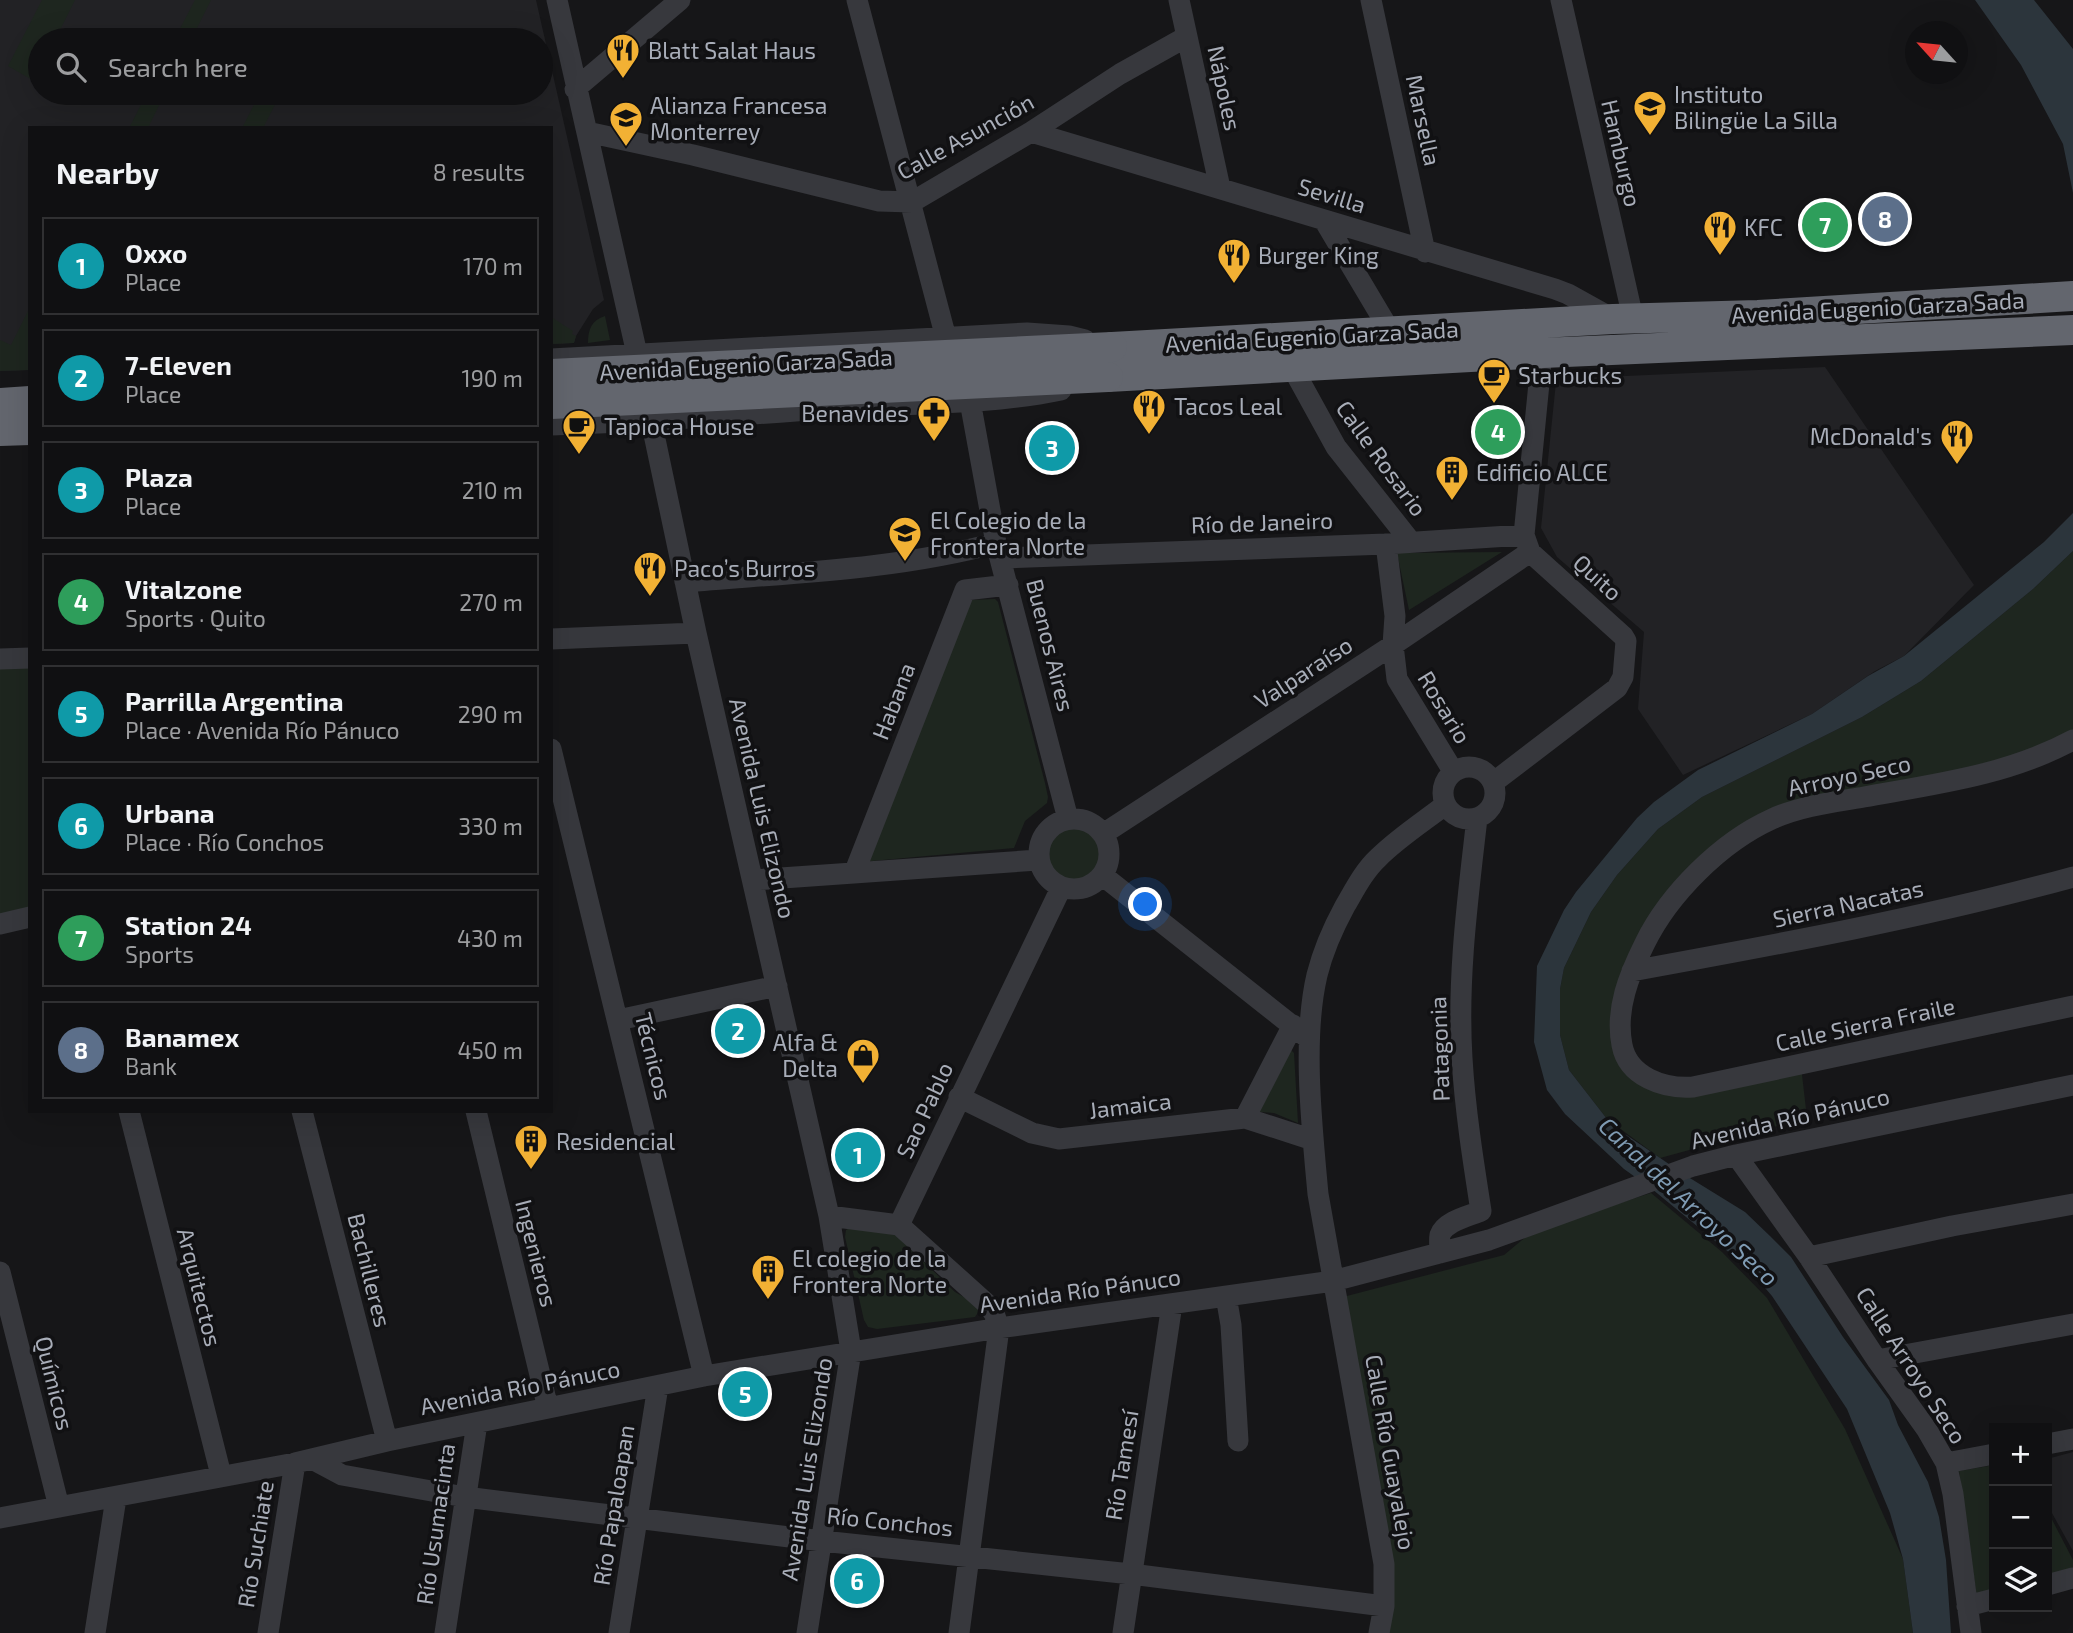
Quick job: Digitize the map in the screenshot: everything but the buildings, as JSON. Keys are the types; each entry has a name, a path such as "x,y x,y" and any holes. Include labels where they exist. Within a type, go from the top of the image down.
{"highway":[{"name":"Avenida Eugenio Garza Sada","path":"556,364 1115,346 2071,296"},
{"name":"Avenida Eugenio Garza Sada","path":"553,404 1542,353 2070,330"},
{"path":"0,403 28,401"},
{"path":"0,432 28,430"}],"street":[{"name":"Avenida Luis Elizondo","path":"557,0 696,632 829,1216 851,1350 807,1633"},
{"path":"575,89 680,0"},
{"path":"857,0 946,338"},
{"name":"Nápoles","path":"1179,0 1220,188"},
{"name":"Marsella","path":"1371,0 1425,252"},
{"name":"Hamburgo","path":"1561,0 1623,318"},
{"name":"Calle Asunción","path":"587,132 879,201 912,202 1031,132 1120,74 1186,37"},
{"name":"Sevilla","path":"1031,132 1568,294 1623,318"},
{"path":"1324,220 1391,331"},
{"path":"556,364 637,354 1049,333 1115,346"},
{"path":"726,349 712,355 706,362 702,370 702,388 710,403 725,414 735,417"},
{"path":"1527,544 1542,353"},
{"path":"556,364 575,360 587,369 594,382 595,398 588,413 573,425"},
{"name":"Calle Rosario","path":"1292,367 1336,447 1411,542"},
{"path":"553,425 735,417 970,401 1042,394 1084,386 1109,377"},
{"name":"Buenos Aires","path":"970,401 998,551 1068,819"},
{"name":"Río de Janeiro","path":"685,582 998,551 1411,542 1527,544"},
{"name":"Rosario","path":"1385,544 1395,616 1393,645 1399,686 1453,771"},
{"name":"Valparaíso","path":"1102,834 1393,645 1527,544"},
{"name":"Quito","path":"1494,782 1617,688 1623,677 1626,641 1623,636 1527,544"},
{"path":"957,554 965,590 1008,585"},
{"name":"Habana","path":"855,871 965,590"},
{"path":"553,639 696,632"},
{"path":"0,659 28,658"},
{"name":"Arroyo Seco","path":"1668,1086 1639,1073 1624,1053 1620,1030 1621,1007 1632,971 1655,923 1681,889 1708,862 1772,819 1818,805 1974,777 2044,756 2073,740"},
{"name":"Técnicos","path":"553,766 557,799 618,1020 705,1376"},
{"path":"1472,766 1489,774 1494,782 1496,797 1489,810 1478,818 1465,819 1453,814 1445,804 1443,792 1446,780 1453,771 1472,766"},
{"name":"Calle Río Guayalejo","path":"1379,1633 1384,1606 1383,1550 1318,1194 1309,1039 1319,967 1335,926 1360,879 1378,858 1445,804"},
{"name":"Patagonia","path":"1440,1253 1443,1230 1481,1211 1468,1127 1462,1056 1463,975 1478,818"},
{"path":"1068,819 1081,820 1093,824 1102,834 1108,847 1108,862 1102,875 1091,885 1076,890 1061,888 1042,872 1038,860 1041,842 1055,824 1068,819"},
{"path":"753,880 1038,860"},
{"path":"1102,875 1309,1039"},
{"name":"Sierra Nacatas","path":"1632,971 1987,901 2073,877"},
{"name":"Sao Pablo","path":"899,1225 1061,888"},
{"path":"0,924 28,917"},
{"path":"618,1020 777,986"},
{"name":"Calle Sierra Fraile","path":"1668,1086 1693,1087 1764,1074 2073,1006"},
{"path":"1245,1118 1293,1025"},
{"name":"Avenida Río Pánuco","path":"0,1518 303,1461 387,1441 705,1376 851,1350 1333,1281 1489,1240 1693,1166 2073,1085"},
{"name":"Jamaica","path":"959,1097 1020,1128 1044,1137 1059,1139 1245,1118 1313,1140"},
{"name":"Arquitectos","path":"130,1113 220,1475"},
{"name":"Bachilleres","path":"303,1113 387,1441"},
{"name":"Ingenieros","path":"476,1113 548,1408"},
{"name":"Calle Arroyo Seco","path":"1736,1155 1927,1430 1945,1463 1953,1494 1971,1633"},
{"path":"1809,1257 1952,1226 2073,1204"},
{"path":"829,1216 899,1225 987,1304 994,1313 999,1328 971,1555 958,1633"},
{"name":"Químicos","path":"0,1272 59,1507"},
{"path":"1226,1296 1231,1325 1238,1441"},
{"name":"Río Tamesí","path":"1123,1633 1172,1304"},
{"path":"1877,1360 2073,1324"},
{"name":"Río Papaloapan","path":"619,1633 658,1386"},
{"name":"Río Usumacinta","path":"445,1633 477,1423"},
{"path":"2052,1443 2073,1438"},
{"path":"1945,1463 1989,1455"},
{"name":"Río Conchos","path":"303,1461 342,1475 466,1497 1384,1606"},
{"name":"Río Suchiate","path":"268,1633 303,1461"},
{"path":"95,1633 116,1497"},
{"path":"2052,1584 2073,1578"},
{"path":"1967,1606 1989,1600"}],"shaded area":[{"path":"0,0 536,0 542,28 28,28 28,105 553,105 553,75 604,300 593,309 574,343 553,344 553,126 28,126 28,370 0,371"},
{"path":"42,0 75,0 61,28 28,28 28,78 8,66"},
{"path":"195,0 211,0 197,28 180,28"},
{"path":"141,105 159,105 149,126 130,126"},
{"path":"254,105 275,105 264,126 243,126"},
{"path":"28,311 28,370 0,371 0,340 11,345"},
{"path":"605,316 610,340 588,343 592,326"},
{"path":"553,318 573,331 572,334 576,336 574,343 553,344"},
{"path":"1825,367 1974,585 1904,656 1875,671 1812,714 1683,775 1638,709 1644,632 1557,557 1541,528 1556,382 1560,379"},
{"path":"2073,551 2073,740 1772,819 1655,923 1620,1030 1655,1082 1801,1066 1807,1118 1660,1158 1607,1119 1569,1070 1560,1035 1560,989 1564,968 1591,912 1617,875 1658,829 1702,797 1862,717 1921,681 2033,589"},
{"path":"1502,552 1409,610 1397,553"},
{"path":"995,599 998,602 1045,783 1047,803 1025,821 1014,848 861,862 971,600"},
{"path":"28,659 28,916 0,923 0,661"},
{"path":"1074,819 1099,829 1109,854 1099,879 1074,889 1049,879 1039,854 1049,829"},
{"path":"1291,1050 1294,1053 1298,1123 1274,1113 1259,1112"},
{"path":"1651,1193 1722,1252 1767,1298 1845,1429 1903,1559 1913,1633 1377,1633 1384,1606 1343,1297 1504,1255 1533,1231"},
{"path":"851,1227 896,1235 955,1292 976,1304 979,1311 975,1317 877,1329 868,1327 864,1320 845,1237 846,1230"},
{"path":"2073,1452 2073,1551 2052,1513 2052,1458"},
{"path":"1989,1466 1989,1594 1977,1598 1959,1471"},
{"path":"2052,1520 2073,1560 2073,1571 2052,1577"}],"water":[{"path":"1975,0 2034,0 2073,49 2073,193 2063,144 2021,65"},
{"name":"Canal del Arroyo Seco","path":"2073,513 2073,551 2033,589 1921,681 1862,717 1702,797 1658,829 1617,875 1591,912 1564,968 1560,989 1560,1035 1569,1070 1607,1119 1685,1175 1745,1212 1770,1236 1791,1257 1843,1337 1889,1400 1898,1425 1928,1482 1939,1517 1946,1560 1951,1633 1913,1633 1903,1559 1890,1513 1847,1409 1772,1296 1748,1268 1624,1169 1565,1114 1547,1090 1534,1042 1537,966 1564,910 1576,892 1637,818 1654,802 1698,770 1812,714 1868,676 1904,656 2044,542"}],"place":[{"name":"Blatt Salat Haus","path":"623,80"},
{"name":"Instituto Bilingüe La Silla","path":"1650,137"},
{"name":"Alianza Francesa Monterrey","path":"626,148"},
{"name":"Banamex","path":"1885,219"},
{"name":"Station 24","path":"1825,225"},
{"name":"KFC","path":"1720,257"},
{"name":"Burger King","path":"1234,285"},
{"name":"Starbucks","path":"1494,405"},
{"name":"Vitalzone","path":"1498,432"},
{"name":"Tacos Leal","path":"1149,436"},
{"name":"Benavides","path":"934,443"},
{"name":"Plaza","path":"1052,448"},
{"name":"Tapioca House","path":"579,456"},
{"name":"McDonald's","path":"1957,466"},
{"name":"Edificio ALCE","path":"1452,502"},
{"name":"El Colegio de la Frontera Norte","path":"905,563"},
{"name":"Paco’s Burros","path":"650,598"},
{"name":"7-Eleven","path":"738,1031"},
{"name":"Alfa & Delta","path":"863,1085"},
{"name":"Oxxo","path":"858,1155"},
{"name":"Residencial","path":"531,1171"},
{"name":"El colegio de la Frontera Norte","path":"768,1301"},
{"name":"Parrilla Argentina","path":"745,1394"},
{"name":"Urbana","path":"857,1581"}]}
